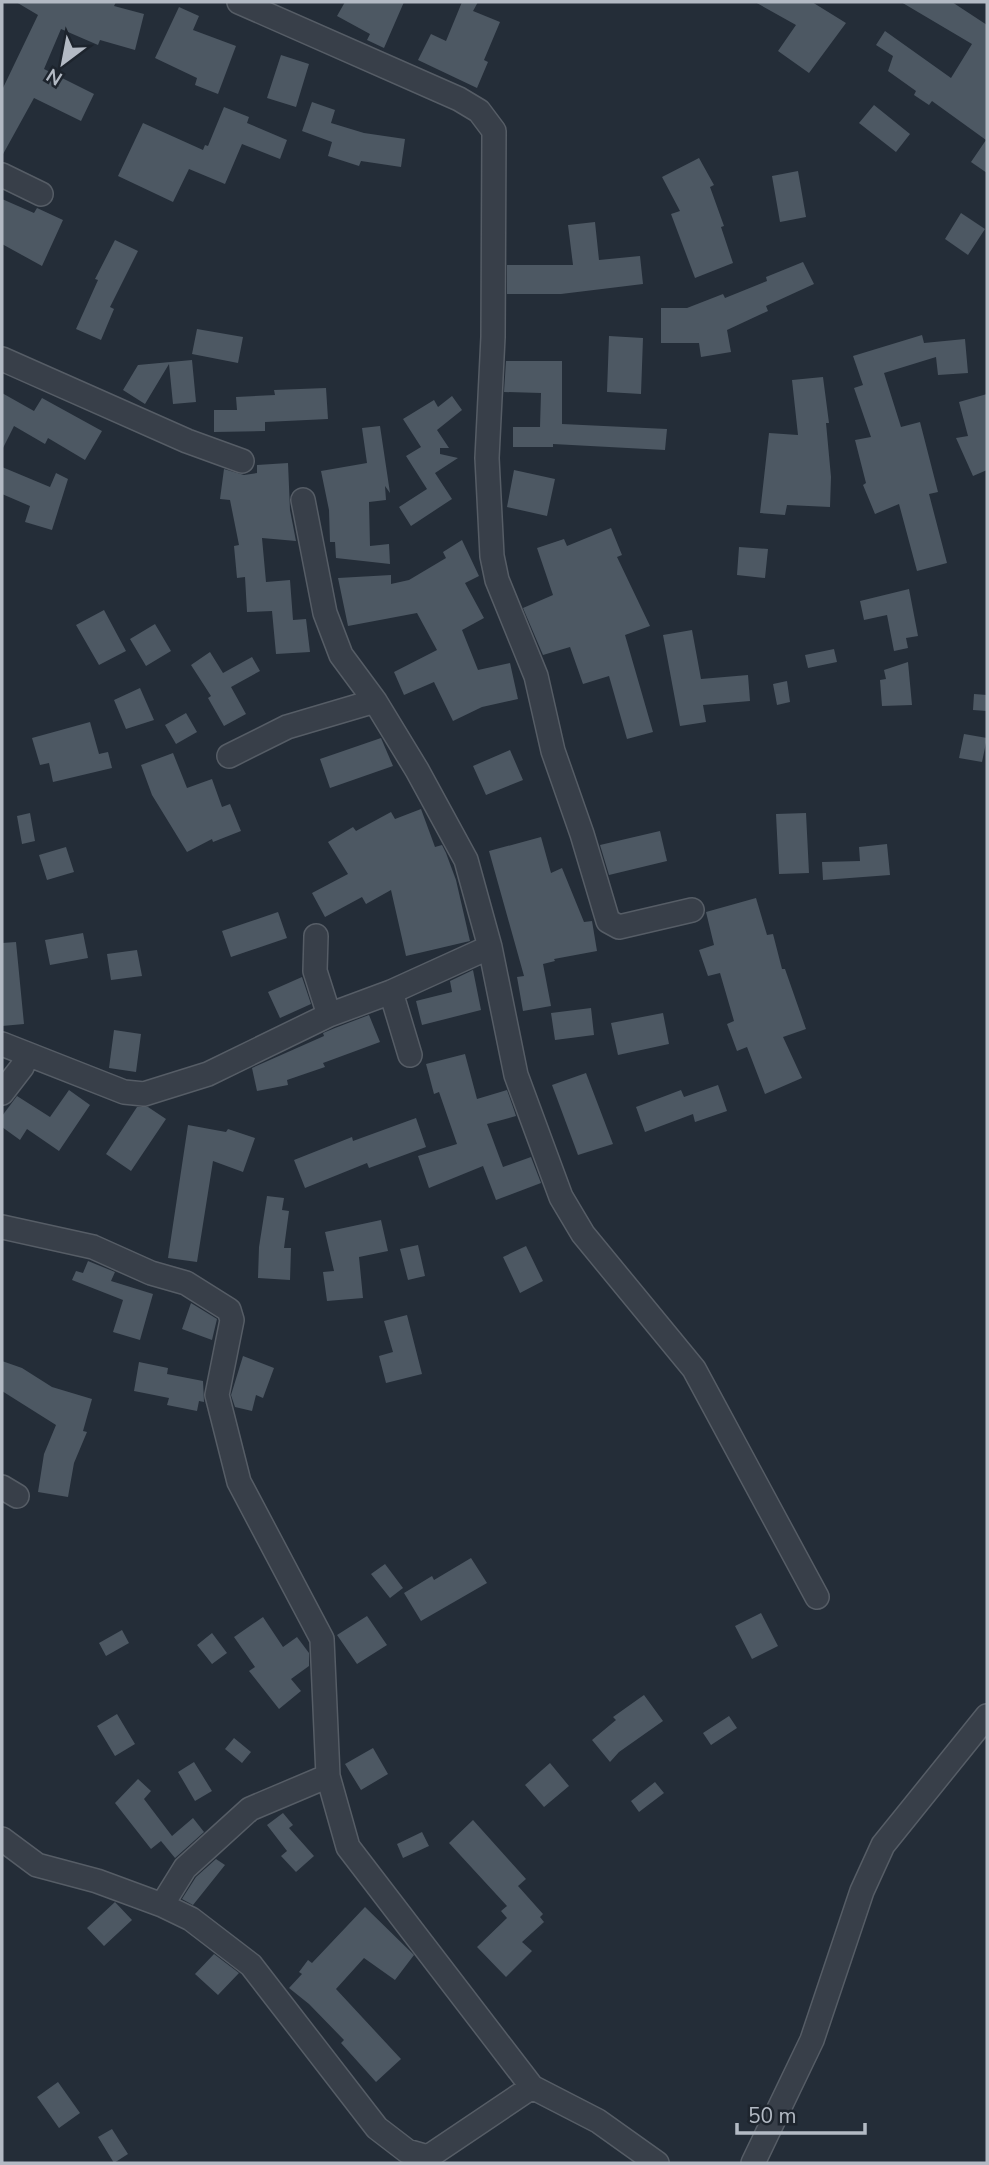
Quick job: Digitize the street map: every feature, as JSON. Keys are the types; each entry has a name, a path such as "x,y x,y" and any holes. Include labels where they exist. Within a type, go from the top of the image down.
{"street":[{"path":"239,2 459,99 480,111 494,131 493,337 487,458 492,556 497,580 536,676 550,741 608,921 619,927 692,910"},
{"path":"2,175 41,194"},
{"path":"2,359 187,441 242,461"},
{"path":"303,500 325,613 341,655 375,701 417,770 466,860 490,947 516,1075 561,1197 583,1234 694,1368 817,1597"},
{"path":"229,756 288,727 375,701"},
{"path":"316,936 315,971 329,1015"},
{"path":"2,1044 124,1092 144,1094 208,1074 329,1015 391,992 490,947"},
{"path":"391,992 410,1055"},
{"path":"2,1093 22,1067 27,1054"},
{"path":"2,1227 93,1247 151,1273 186,1283 229,1310 232,1320 217,1395 239,1482 322,1639 328,1776 348,1847 532,2087 598,2121 657,2163"},
{"path":"753,2163 812,2040 862,1891 883,1845 987,1716"},
{"path":"162,1905 185,1868 250,1809 328,1776"},
{"path":"2,1839 37,1865 97,1881 162,1905 191,1919 251,1965 377,2128 407,2151 428,2157 532,2087"}],"building":[{"path":"16,2 116,2 114,6 144,14 135,50 100,40 98,45 61,29 44,69 94,94 81,121 34,98 2,156 2,90 38,15"},
{"path":"345,2 404,2 384,48 367,40 370,34 337,16"},
{"path":"462,2 478,2 473,11 500,22 484,60 488,62 477,88 418,60 431,34 446,41"},
{"path":"755,2 812,2 846,23 809,73 778,51 796,25"},
{"path":"901,2 952,2 987,25 987,173 971,162 986,140 932,101 929,105 914,95 916,91 888,71 893,56 876,45 885,31 951,78 972,44"},
{"path":"179,7 199,16 193,30 236,46 218,94 195,85 197,78 155,58"},
{"path":"281,55 309,64 296,107 267,98"},
{"path":"312,102 335,110 331,123 364,133 405,139 401,167 361,161 359,166 328,156 332,142 302,131"},
{"path":"874,105 910,134 896,152 859,123"},
{"path":"224,107 249,117 247,123 287,140 280,159 242,144 225,184 189,169 173,202 118,176 143,123 203,150 205,145 208,146"},
{"path":"699,158 714,185 710,187 724,226 721,227 733,263 695,278 671,214 680,211 662,177"},
{"path":"798,171 806,217 780,222 772,176"},
{"path":"2,199 34,213 37,208 63,220 42,266 2,244"},
{"path":"961,213 985,229 968,255 945,239"},
{"path":"595,222 599,260 640,256 643,284 561,294 507,294 507,265 573,265 568,225"},
{"path":"115,240 138,251 110,307 114,309 101,340 76,329 98,280 95,279"},
{"path":"803,262 814,284 766,306 768,311 727,330 731,352 701,357 699,343 661,343 661,308 687,308 723,294 725,298 767,281 766,277"},
{"path":"197,329 243,337 238,363 192,354"},
{"path":"922,335 924,343 965,339 968,373 938,375 936,357 884,373 901,427 920,422 938,492 929,494 947,563 917,571 899,504 875,514 863,485 866,483 855,440 871,437 854,388 863,385 853,356"},
{"path":"609,336 643,338 641,394 607,392"},
{"path":"192,360 196,402 173,404 169,364 145,404 123,390 138,365"},
{"path":"506,361 562,361 562,424 667,429 665,450 553,444 553,447 513,447 513,427 540,427 541,393 504,392"},
{"path":"823,377 829,423 826,423 831,477 830,507 787,505 785,515 760,513 769,433 798,435 792,380"},
{"path":"326,388 328,419 265,422 265,431 214,432 214,410 237,410 236,397 275,395 274,390"},
{"path":"2,393 34,411 42,398 102,431 85,460 48,438 45,444 14,426 2,450"},
{"path":"987,394 987,470 973,476 956,438 968,436 959,402"},
{"path":"452,396 462,410 437,430 449,448 440,448 440,454 458,458 435,473 452,499 411,526 399,507 427,489 406,456 421,447 403,419 434,400 438,407"},
{"path":"380,426 390,493 385,486 386,500 369,502 370,546 389,544 390,564 336,558 335,542 330,542 329,510 321,471 367,463 362,428"},
{"path":"288,463 290,510 296,541 262,538 266,582 290,580 293,620 306,619 310,652 276,654 272,611 247,612 245,577 237,578 234,546 239,545 230,500 220,499 224,469 244,475 257,473 257,465"},
{"path":"2,467 50,487 56,473 68,479 52,530 25,522 30,506 2,494"},
{"path":"514,470 555,479 547,516 507,507"},
{"path":"611,528 622,555 617,557 650,626 625,635 653,732 627,739 609,676 583,684 570,647 543,655 523,608 553,595 537,548 564,539 567,546"},
{"path":"462,540 479,576 465,583 484,618 462,630 478,670 510,663 518,699 482,707 453,721 434,682 404,695 394,672 437,650 417,613 348,626 338,578 391,575 391,584 409,580 446,558 443,552"},
{"path":"739,547 768,549 765,578 737,575"},
{"path":"909,589 918,636 906,638 908,648 894,651 887,615 864,620 860,601"},
{"path":"104,610 126,651 99,665 76,625"},
{"path":"155,624 171,651 146,666 130,639"},
{"path":"692,630 701,679 748,675 750,701 703,705 706,722 680,726 663,635"},
{"path":"834,649 837,662 808,668 805,655"},
{"path":"210,652 223,673 252,657 260,671 231,687 246,714 224,726 208,698 211,696 191,665"},
{"path":"908,662 912,705 882,706 880,680 886,679 884,670"},
{"path":"787,681 790,702 777,705 773,684"},
{"path":"140,688 154,720 126,729 114,700"},
{"path":"974,694 987,695 987,711 973,710"},
{"path":"186,713 197,732 176,744 165,725"},
{"path":"90,722 99,754 108,752 112,768 53,782 49,763 40,765 32,738"},
{"path":"964,734 987,738 982,762 959,758"},
{"path":"381,738 393,766 330,788 320,759"},
{"path":"510,750 523,780 486,795 473,766"},
{"path":"173,753 187,788 212,779 222,807 230,804 241,831 213,842 212,839 187,852 152,795 141,765"},
{"path":"421,809 435,847 442,845 446,853 456,880 470,941 406,956 391,890 366,904 362,897 325,917 312,893 348,874 328,842 353,827 356,831 391,812 395,819"},
{"path":"30,813 35,841 22,844 17,816"},
{"path":"806,813 809,873 779,874 776,814"},
{"path":"660,831 667,861 609,875 600,845"},
{"path":"541,837 551,873 562,868 584,922 592,921 597,951 554,959 555,961 543,964 551,1006 523,1011 517,977 524,976 489,851"},
{"path":"887,844 890,875 823,880 822,862 860,861 859,847"},
{"path":"66,847 74,872 47,880 39,855"},
{"path":"756,898 767,935 773,934 782,969 785,969 806,1029 783,1037 802,1078 765,1094 747,1047 737,1051 727,1024 734,1021 720,973 708,976 699,950 714,945 706,912"},
{"path":"278,912 287,938 231,957 222,931"},
{"path":"83,933 88,958 50,965 45,940"},
{"path":"16,942 24,1024 2,1026 2,943"},
{"path":"137,950 142,976 111,980 107,954"},
{"path":"473,970 481,1010 422,1025 416,1001 452,992 450,981"},
{"path":"302,977 311,1004 280,1018 268,992"},
{"path":"591,1008 594,1035 555,1040 551,1013"},
{"path":"663,1013 669,1044 618,1055 611,1023"},
{"path":"369,1015 380,1042 323,1063 325,1067 287,1080 288,1085 257,1091 252,1068 324,1036 323,1033"},
{"path":"114,1030 141,1034 136,1072 109,1068"},
{"path":"465,1054 477,1099 507,1090 514,1110 516,1116 487,1124 503,1167 531,1157 541,1183 496,1200 483,1166 429,1188 418,1156 457,1144 439,1092 434,1094 426,1064"},
{"path":"586,1073 613,1144 578,1155 552,1085"},
{"path":"718,1085 727,1111 695,1122 693,1114 645,1132 636,1107 681,1090 684,1097"},
{"path":"69,1090 90,1105 59,1151 27,1129 20,1140 2,1127 2,1116 17,1096 50,1117"},
{"path":"137,1107 148,1107 166,1119 131,1171 106,1154"},
{"path":"416,1118 426,1147 369,1168 367,1163 305,1188 294,1160 352,1137 353,1141"},
{"path":"188,1125 226,1132 228,1129 255,1138 243,1172 213,1161 197,1262 168,1258"},
{"path":"267,1196 284,1198 282,1210 289,1211 284,1248 291,1248 290,1280 258,1278 259,1247"},
{"path":"381,1220 388,1251 359,1257 363,1298 327,1301 323,1272 334,1271 325,1232"},
{"path":"418,1245 425,1276 408,1280 400,1249"},
{"path":"526,1246 543,1281 520,1293 503,1257"},
{"path":"88,1261 115,1272 111,1281 153,1294 140,1340 113,1332 123,1300 72,1280 76,1271 83,1273"},
{"path":"191,1303 217,1319 212,1340 182,1329"},
{"path":"407,1315 422,1374 386,1383 379,1356 393,1352 384,1321"},
{"path":"243,1356 274,1368 263,1398 256,1395 252,1411 235,1407 231,1395"},
{"path":"2,1361 22,1368 52,1387 92,1399 83,1431 87,1432 74,1463 68,1497 38,1492 44,1454 56,1425 2,1391"},
{"path":"139,1362 168,1368 167,1374 203,1381 204,1402 199,1401 197,1411 167,1405 169,1398 134,1391"},
{"path":"471,1558 487,1583 421,1621 404,1593 432,1576 434,1580"},
{"path":"385,1564 403,1588 390,1598 371,1574"},
{"path":"761,1613 778,1646 752,1659 735,1626"},
{"path":"367,1616 387,1645 357,1664 337,1635"},
{"path":"263,1617 283,1647 297,1637 309,1653 309,1666 291,1679 301,1691 279,1709 249,1671 255,1667 234,1637"},
{"path":"122,1630 129,1643 106,1656 99,1643"},
{"path":"212,1633 227,1653 212,1664 197,1645"},
{"path":"644,1695 663,1721 619,1752 610,1762 592,1740 616,1720 613,1717"},
{"path":"117,1714 135,1744 115,1756 97,1726"},
{"path":"729,1716 737,1728 711,1745 703,1733"},
{"path":"234,1738 251,1752 242,1763 225,1749"},
{"path":"373,1748 388,1774 361,1790 345,1764"},
{"path":"194,1762 212,1791 195,1801 178,1772"},
{"path":"550,1763 569,1786 544,1807 525,1785"},
{"path":"138,1779 151,1791 144,1799 172,1836 193,1818 204,1832 175,1858 161,1841 151,1849 115,1803"},
{"path":"655,1782 664,1793 639,1812 631,1801"},
{"path":"283,1813 293,1825 289,1828 314,1856 296,1872 281,1856 287,1851 267,1825"},
{"path":"473,1820 526,1879 518,1886 543,1914 540,1917 544,1922 522,1942 532,1951 506,1977 477,1947 507,1918 501,1911 507,1906 449,1843"},
{"path":"422,1832 429,1846 403,1858 397,1844"},
{"path":"216,1859 225,1865 193,1905 182,1899 196,1877"},
{"path":"115,1902 132,1920 104,1946 87,1928"},
{"path":"365,1907 414,1955 395,1980 364,1958 336,1989 401,2059 376,2082 341,2043 344,2040 309,2004 289,1988 302,1974 299,1972 308,1960 312,1963"},
{"path":"214,1954 239,1973 218,1995 195,1974"},
{"path":"58,2082 80,2113 59,2128 37,2097"},
{"path":"112,2129 128,2154 114,2163 98,2137"}]}
